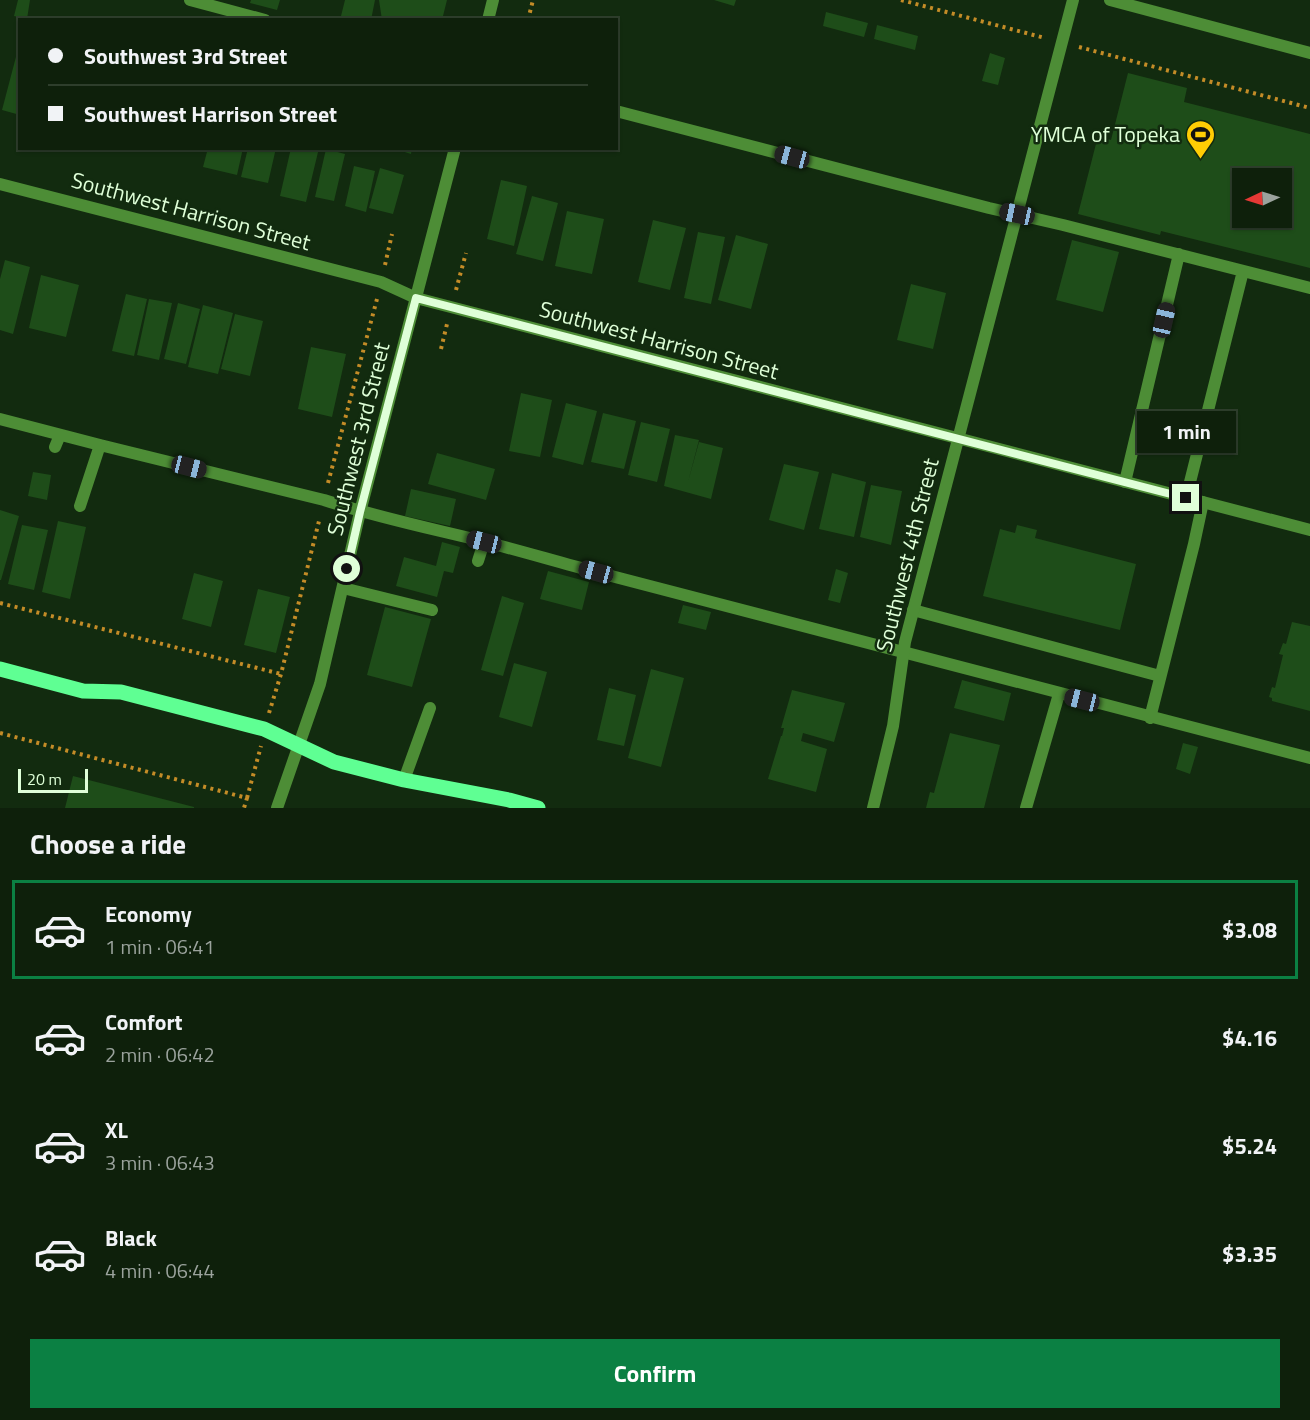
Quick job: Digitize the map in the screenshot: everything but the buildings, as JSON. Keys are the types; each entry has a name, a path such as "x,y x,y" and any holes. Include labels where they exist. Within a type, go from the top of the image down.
{"main road":[{"path":"0,669 83,691 121,692 264,729 334,762 404,780 538,808"}],"street":[{"path":"190,0 258,18"},
{"path":"488,18 493,0"},
{"name":"Southwest 4th Street","path":"873,808 893,726 905,642 1073,0"},
{"path":"1110,0 1310,53"},
{"path":"618,112 977,206 1310,288"},
{"name":"Southwest 3rd Street","path":"277,808 320,684 360,512 454,150"},
{"name":"Southwest Harrison Street","path":"0,184 381,282 416,298 1310,530"},
{"path":"1125,482 1179,254"},
{"path":"1186,498 1243,271"},
{"path":"0,419 58,441 100,445 324,500 360,512 484,542 1310,758"},
{"path":"80,506 100,445"},
{"path":"1150,718 1203,502"},
{"path":"478,561 484,542"},
{"path":"343,588 432,610"},
{"path":"913,610 1160,676"},
{"path":"1026,808 1059,694"},
{"path":"404,780 430,708"}],"path":[{"path":"528,18 533,0"},
{"path":"901,0 1310,108"},
{"path":"0,603 280,674"},
{"path":"0,734 247,798 244,808"}],"place":[{"name":"YMCA of Topeka","path":"1201,160"}],"route":[{"path":"347,569 416,298 1186,498"}]}
